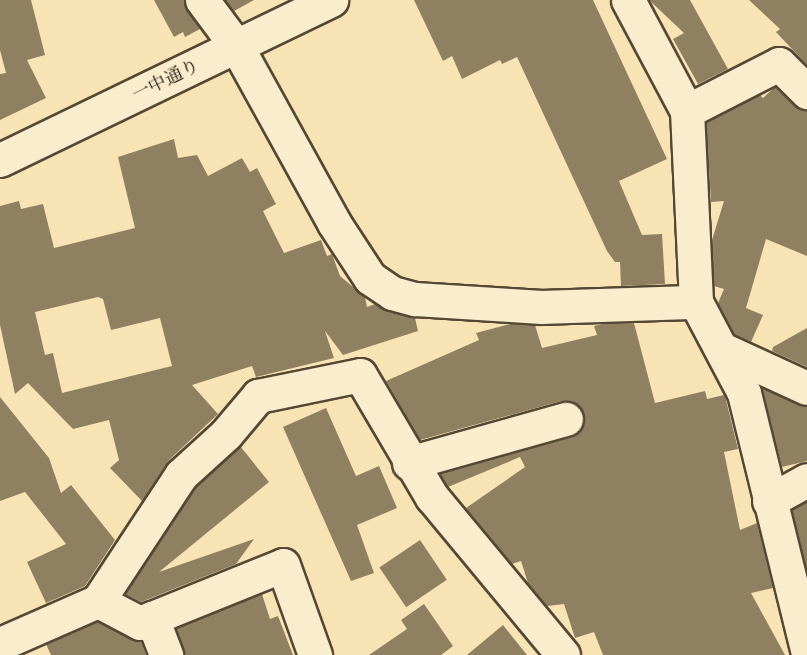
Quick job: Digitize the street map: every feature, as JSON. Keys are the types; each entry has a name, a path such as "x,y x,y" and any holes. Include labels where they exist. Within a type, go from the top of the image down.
{"street":[{"path":"202,0 237,47 334,223 370,278 392,293 415,300 542,308 696,302"},
{"name":"一中通り","path":"0,160 331,0"},
{"path":"628,0 687,111 696,302 712,338 724,351 744,393 807,649"},
{"path":"687,111 779,64 807,92"},
{"path":"724,351 807,388"},
{"path":"3,655 0,645 98,602 181,475 226,434 258,396 360,375 409,463 475,550 563,655"},
{"path":"409,463 566,419"},
{"path":"769,501 807,480"},
{"path":"98,602 140,623 284,565 315,655"},
{"path":"152,618 166,655"}],"building":[{"path":"0,0 31,0 45,55 27,60 46,98 0,120 0,74 6,73 0,50"},
{"path":"154,0 184,0 200,29 185,37 183,32 174,37"},
{"path":"225,0 254,0 234,11"},
{"path":"414,0 593,0 667,159 619,181 642,235 662,234 665,284 621,286 620,262 615,262 607,251 517,57 502,64 500,60 462,79 452,56 443,61"},
{"path":"649,0 690,0 728,69 698,84 673,39 684,33"},
{"path":"749,0 807,0 807,65 776,32 780,29"},
{"path":"775,87 794,106 807,110 807,256 766,239 746,308 763,315 751,342 734,334 718,303 724,289 714,286 712,240 724,201 711,202 706,122 760,95 763,98"},
{"path":"174,139 178,158 197,155 208,176 242,158 250,172 257,168 276,204 263,211 284,253 321,240 327,256 332,254 340,276 365,297 367,307 375,304 415,318 418,331 343,355 325,331 334,358 256,377 252,366 192,385 218,414 168,461 142,501 110,468 119,460 109,420 73,429 28,383 15,394 0,325 0,206 19,201 21,209 43,204 54,248 135,228 118,157","holes":["98,297 103,299 111,330 160,318 172,366 62,393 53,353 45,355 35,312"]},
{"path":"634,323 655,403 705,391 707,399 724,395 738,449 724,452 740,530 757,523 773,588 751,593 785,655 603,655 594,632 575,638 564,604 547,606 528,583 521,561 512,564 466,508 525,467 520,457 448,487 440,474 572,437 584,424 579,406 561,401 420,440 386,381 479,340 476,333 510,324 535,325 542,348 597,335 594,326"},
{"path":"807,328 807,367 772,351 773,347"},
{"path":"762,388 807,406 807,461 782,467"},
{"path":"0,397 49,458 61,493 71,485 115,540 85,586 46,603 27,562 66,544 25,492 0,501"},
{"path":"326,408 356,476 379,466 397,508 357,525 374,573 351,581 283,427"},
{"path":"240,446 269,482 159,572 254,539 236,564 141,602 125,594 195,487"},
{"path":"807,502 807,571 792,510"},
{"path":"420,540 447,580 406,607 379,567"},
{"path":"262,594 270,619 278,616 293,655 184,655 176,628"},
{"path":"424,604 453,646 441,655 369,655 407,629 401,620"},
{"path":"97,622 141,641 146,655 51,655 46,644"},
{"path":"503,625 527,655 467,655"}]}
